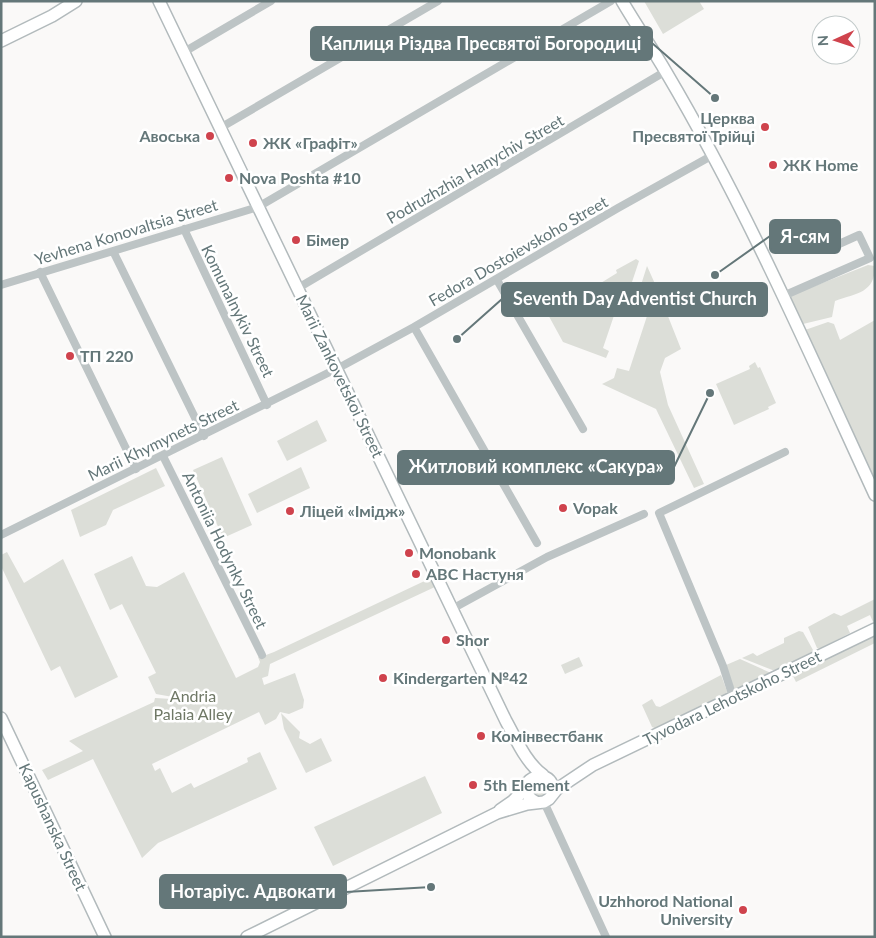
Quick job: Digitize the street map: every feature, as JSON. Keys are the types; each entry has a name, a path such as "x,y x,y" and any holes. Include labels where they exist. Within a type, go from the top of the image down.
{"street":[{"path":"1,41 52,16 76,1"},
{"name":"Marii Zankovetskoi Street","path":"159,1 522,751 535,769 545,776"},
{"path":"184,52 271,1"},
{"path":"220,128 438,1"},
{"name":"Yevhena Konovaltsia Street","path":"1,285 258,207 611,1"},
{"path":"622,1 666,71 712,155 782,296 875,495"},
{"name":"Podruzhzhia Hanychiv Street","path":"298,288 666,71"},
{"name":"Fedora Dostoievskoho Street","path":"337,370 497,280 712,155"},
{"name":"Komunalnykiv Street","path":"184,229 267,404"},
{"path":"782,296 870,258 860,235 839,244"},
{"path":"113,251 204,436"},
{"path":"40,272 136,469"},
{"path":"497,280 583,429"},
{"path":"414,327 537,543"},
{"name":"Marii Khymynets Street","path":"1,535 337,370"},
{"path":"733,697 723,666 659,514 785,452"},
{"name":"Antoniia Hodynky Street","path":"163,456 262,655"},
{"path":"452,609 547,557 644,514"},
{"name":"Tyvodara Lehotskoho Street","path":"247,937 497,814 544,800 590,767 875,629"},
{"name":"Kapushanska Street","path":"1,718 105,937"},
{"name":"Marii Zankovetskoi Street","path":"522,751 527,785"},
{"name":"Tyvodara Lehotskoho Street","path":"545,776 560,776 590,767"},
{"path":"535,776 545,776 553,786 544,800 528,796 527,785 535,776"},
{"name":"Tyvodara Lehotskoho Street","path":"497,814 527,785"},
{"path":"544,800 606,937"}],"green space":[{"path":"644,1 699,1 704,9 663,34"},
{"path":"636,259 639,261 629,291 623,289 603,348 609,351 606,358 563,342 546,311 574,293 578,297 617,273 616,270"},
{"path":"868,265 875,266 872,282 863,291 835,301 832,317 803,324 799,322 787,297"},
{"path":"647,266 681,349 665,358 660,372 668,405 704,484 694,488 656,409 602,384 614,378 617,368 629,371 648,313 634,307"},
{"path":"875,320 875,484 805,330 828,322 834,324 840,340"},
{"path":"755,362 758,368 760,367 776,403 768,407 769,409 734,425 716,384 750,369 749,366"},
{"path":"317,420 327,441 287,461 277,441"},
{"path":"222,457 252,525 223,538 193,470"},
{"path":"301,467 310,488 257,513 248,494"},
{"path":"156,468 165,486 113,510 106,525 80,537 71,510"},
{"path":"7,552 24,583 63,559 118,677 75,698 60,666 51,671 1,566 1,555"},
{"name":"Andria Palaia Alley","path":"132,556 146,586 157,587 184,572 236,678 258,667 260,662 258,657 274,652 433,577 437,586 270,664 268,676 262,678 264,685 295,673 304,700 303,708 289,714 280,712 276,719 265,725 259,712 152,764 155,771 160,768 172,793 191,783 194,788 248,762 247,758 260,752 277,789 158,843 142,858 93,759 48,780 42,770 83,751 69,741 154,702 155,698 172,699 173,697 156,694 148,677 156,673 122,604 110,610 94,574"},
{"path":"875,599 875,621 873,622 870,615 847,626 850,633 820,649 817,648 808,627 834,613 841,616"},
{"path":"799,631 803,632 813,650 811,653 775,671 742,658 753,653 757,656 784,643 784,638"},
{"path":"875,633 875,643 796,682 792,674"},
{"path":"579,657 583,666 565,674 561,665"},
{"path":"740,659 771,673 736,690 726,665"},
{"path":"721,675 727,691 726,696 657,729 652,727 642,705 652,699 656,706 660,707"},
{"path":"281,713 300,732 299,738 310,744 321,738 332,761 306,773 284,729"},
{"path":"425,776 442,813 333,866 314,827"},
{"path":"534,781 546,782 548,793 541,798 533,796 530,787"}],"place":[{"name":"Каплиця Різдва Пресвятої Богородиці","path":"715,98"},
{"name":"Церква Пресвятої Трійці","path":"765,127"},
{"name":"Авоська","path":"210,136"},
{"name":"ЖК «Графіт»","path":"253,143"},
{"name":"ЖК Home","path":"773,165"},
{"name":"Nova Poshta #10","path":"229,178"},
{"name":"Бімер","path":"296,240"},
{"name":"Я-сям","path":"715,275"},
{"name":"Seventh Day Adventist Church","path":"457,339"},
{"name":"ТП 220","path":"70,356"},
{"name":"Житловий комплекс «Сакура»","path":"710,393"},
{"name":"Vopak","path":"563,508"},
{"name":"Ліцей «Імідж»","path":"290,511"},
{"name":"Monobank","path":"409,553"},
{"name":"ABC Настуня","path":"416,574"},
{"name":"Shor","path":"446,640"},
{"name":"Kindergarten №42","path":"383,678"},
{"name":"Комінвестбанк","path":"481,736"},
{"name":"5th Element","path":"473,785"},
{"name":"Нотаріус. Адвокати","path":"431,887"},
{"name":"Uzhhorod National University","path":"743,910"}]}
